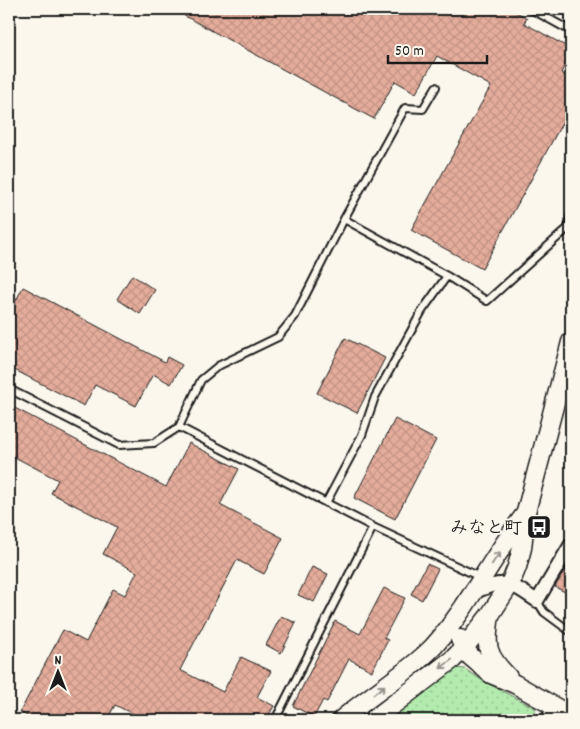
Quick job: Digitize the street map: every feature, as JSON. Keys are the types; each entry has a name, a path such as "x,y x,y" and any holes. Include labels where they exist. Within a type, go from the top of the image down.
{"street":[{"path":"373,720 464,648 490,615 510,584 522,548 526,512 571,342"},
{"path":"340,720 430,650 459,613 526,512"},
{"path":"477,586 510,584 537,601 571,544"},
{"path":"459,613 458,626 464,648 471,657 491,674 515,684"},
{"path":"490,615 487,643 490,656 515,684 551,714 571,716"},
{"path":"430,650 449,645 490,656"}],"lane":[{"path":"531,9 571,31"},
{"path":"9,389 119,445 154,443 179,427 201,380 218,366 278,337 295,316 344,219 405,108 423,109 436,87"},
{"path":"344,219 447,276 486,301 568,228 571,214"},
{"path":"326,503 362,435 375,397 422,311 447,276"},
{"path":"179,427 373,527 477,586"},
{"path":"274,720 373,527"},
{"path":"537,601 544,612 571,632"}],"green space":[{"path":"456,668 465,669 483,681 535,708 536,720 388,720"}],"building":[{"path":"172,9 511,9 527,18 524,23 571,49 571,53 561,73 571,79 571,107 482,269 411,230 491,86 437,56 416,93 395,81 374,119"},
{"path":"132,275 155,290 140,314 117,299"},
{"path":"23,287 165,362 167,357 182,365 171,384 153,374 136,406 95,385 84,406 9,367 9,314"},
{"path":"345,338 385,358 357,413 317,393"},
{"path":"9,405 166,487 189,443 239,469 220,505 283,538 264,574 237,560 180,670 223,692 241,657 271,671 257,697 274,706 266,720 145,720 115,705 107,720 35,720 20,712 63,630 86,642 113,589 125,595 137,572 103,554 117,527 51,493 58,480 9,454"},
{"path":"395,419 436,440 395,519 354,498"},
{"path":"571,559 571,595 555,587"},
{"path":"427,564 438,569 422,600 411,594"},
{"path":"312,567 328,574 314,602 298,595"},
{"path":"384,588 405,598 384,638 388,640 372,671 349,659 327,702 323,700 314,717 293,706 335,621 360,634"},
{"path":"281,616 296,623 281,653 266,645"}],"place":[{"name":"みなと町","path":"539,527"}]}
